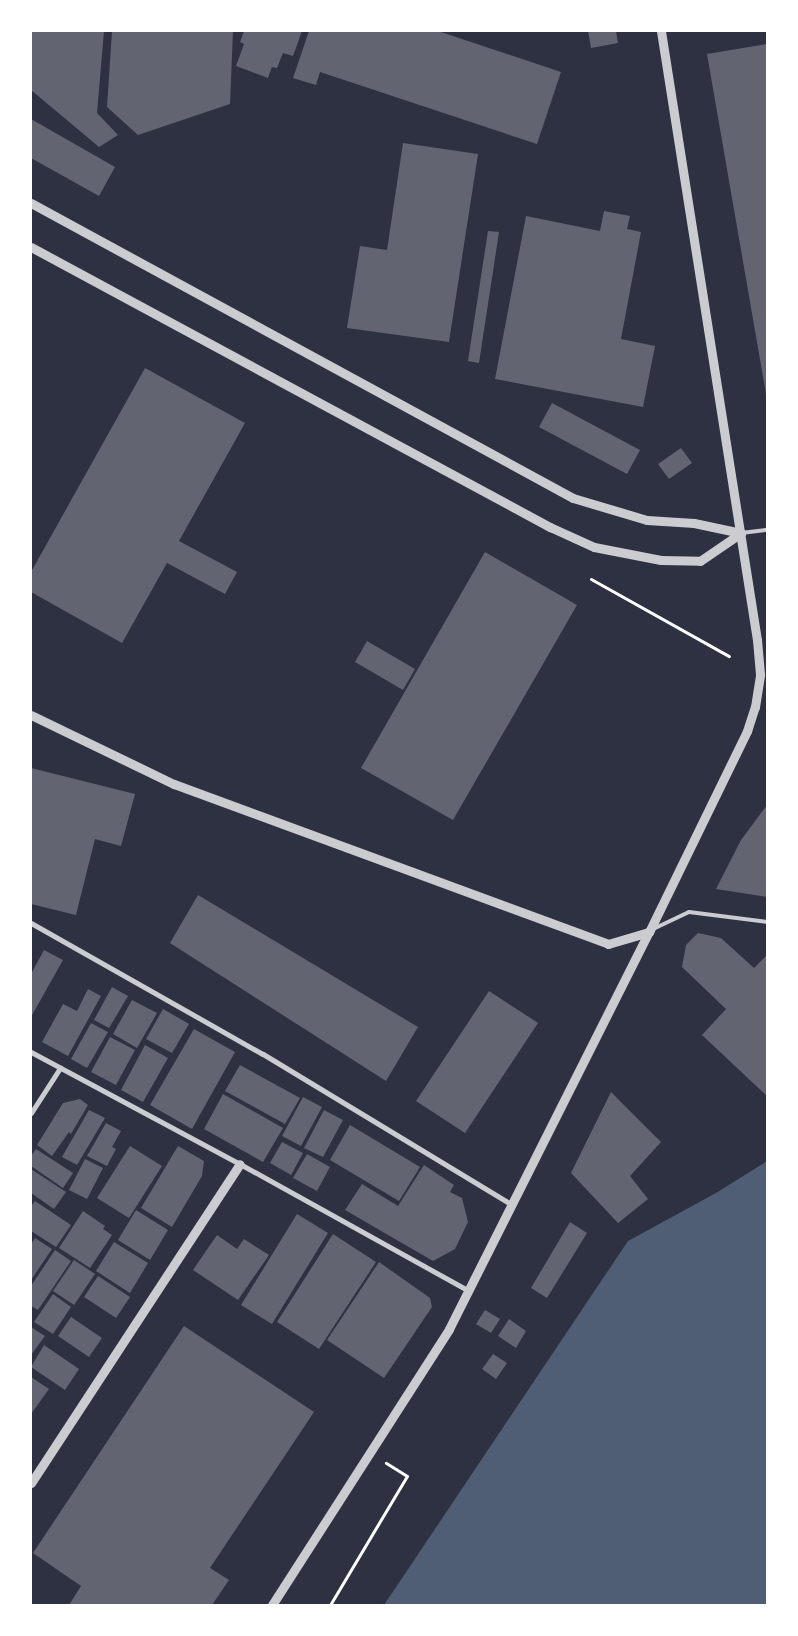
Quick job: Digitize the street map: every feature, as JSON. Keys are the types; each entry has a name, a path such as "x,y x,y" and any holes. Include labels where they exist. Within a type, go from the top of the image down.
{"street":[{"path":"272,1605 449,1329 649,932 747,731 755,707 760,674 741,533 661,31"},
{"path":"31,203 573,498 647,520 694,523 741,533"},
{"path":"31,247 550,527 594,547 661,560 700,561 741,533"},
{"path":"31,714 174,784 608,944 649,932"},
{"path":"31,923 263,1054 513,1205"},
{"path":"31,1052 240,1164 469,1291"},
{"path":"31,1113 60,1068"},
{"path":"33,1477 240,1164"}],"lane":[{"path":"741,533 767,530"},
{"path":"649,932 689,912 767,922"}],"path":[{"path":"592,578 729,656"},
{"path":"330,1605 407,1476 370,1453"}],"water":[{"path":"767,1161 767,1605 384,1605 628,1241 716,1193"}],"building":[{"path":"31,31 104,31 97,113 118,135 99,147 31,90"},
{"path":"112,31 233,31 230,104 138,135 107,107"},
{"path":"244,31 302,31 293,56 283,53 277,68 272,67 268,78 236,66 244,44 240,42"},
{"path":"309,31 438,31 561,72 537,144 320,72 316,85 293,78"},
{"path":"588,31 616,31 618,43 591,48"},
{"path":"767,44 767,394 766,394 707,54"},
{"path":"31,119 115,167 99,196 31,158"},
{"path":"403,143 478,154 449,342 347,328 360,246 387,250"},
{"path":"604,211 630,216 627,229 641,232 621,339 655,346 643,407 495,379 526,216 600,231"},
{"path":"488,231 499,232 479,363 468,361"},
{"path":"145,368 245,423 179,541 237,572 225,594 167,563 122,643 31,592 31,572"},
{"path":"552,403 640,450 627,474 539,427"},
{"path":"681,448 692,463 669,479 658,464"},
{"path":"485,552 577,605 453,820 361,768"},
{"path":"367,641 415,669 403,690 355,662"},
{"path":"31,768 135,794 121,846 95,839 76,915 31,904"},
{"path":"767,805 767,897 716,889 741,840"},
{"path":"198,895 418,1027 386,1081 170,943"},
{"path":"698,933 721,938 754,968 767,955 767,1096 702,1035 726,1009 682,967 686,945"},
{"path":"44,950 63,960 31,1017 31,974"},
{"path":"112,987 128,996 109,1028 94,1020"},
{"path":"88,989 101,996 68,1056 42,1042 63,1004 77,1011"},
{"path":"489,991 538,1023 465,1133 416,1101"},
{"path":"132,1000 157,1013 137,1048 113,1034"},
{"path":"163,1009 189,1024 172,1053 146,1039"},
{"path":"91,1023 108,1032 87,1068 71,1059"},
{"path":"194,1029 235,1052 192,1129 150,1105"},
{"path":"110,1037 135,1050 116,1085 91,1072"},
{"path":"145,1045 168,1058 143,1102 121,1090"},
{"path":"240,1065 300,1098 285,1124 225,1091"},
{"path":"611,1092 661,1142 630,1176 648,1199 618,1223 571,1173"},
{"path":"223,1094 283,1128 263,1162 204,1129"},
{"path":"303,1097 322,1107 301,1146 282,1136"},
{"path":"80,1099 88,1105 71,1134 69,1132 52,1156 37,1145 63,1103"},
{"path":"89,1110 105,1118 77,1165 62,1157"},
{"path":"324,1110 343,1120 323,1157 304,1148"},
{"path":"106,1123 121,1131 112,1147 116,1149 107,1166 87,1156"},
{"path":"350,1125 420,1167 399,1201 330,1160"},
{"path":"282,1142 303,1153 291,1175 270,1163"},
{"path":"130,1146 162,1166 129,1218 97,1198"},
{"path":"178,1146 204,1161 202,1176 172,1227 141,1208"},
{"path":"36,1149 73,1173 63,1188 31,1166 31,1156"},
{"path":"307,1154 330,1167 317,1191 293,1178"},
{"path":"85,1159 103,1168 87,1199 69,1190"},
{"path":"424,1165 454,1185 450,1192 462,1198 468,1222 455,1249 433,1261 345,1210 362,1184 398,1206"},
{"path":"31,1169 66,1192 54,1209 31,1193"},
{"path":"35,1201 71,1225 56,1247 31,1231 31,1206"},
{"path":"136,1210 168,1230 150,1260 118,1240"},
{"path":"83,1211 105,1226 103,1229 112,1235 90,1268 59,1248"},
{"path":"297,1214 328,1233 272,1324 241,1305"},
{"path":"570,1222 587,1233 547,1298 531,1288"},
{"path":"333,1234 376,1262 319,1349 277,1322"},
{"path":"217,1235 237,1249 244,1239 269,1255 238,1300 193,1270"},
{"path":"35,1238 52,1249 31,1280 31,1244"},
{"path":"114,1242 148,1263 130,1293 96,1271"},
{"path":"55,1250 71,1261 38,1310 31,1306 31,1286"},
{"path":"74,1260 95,1274 74,1305 53,1291"},
{"path":"379,1262 430,1298 432,1307 384,1378 327,1340"},
{"path":"98,1276 130,1297 116,1318 84,1297"},
{"path":"53,1294 71,1307 53,1334 34,1322"},
{"path":"485,1310 500,1319 491,1333 476,1324"},
{"path":"71,1317 102,1338 89,1357 58,1336"},
{"path":"509,1319 526,1331 516,1348 498,1336"},
{"path":"184,1326 314,1412 210,1568 229,1580 212,1605 69,1605 81,1586 33,1553"},
{"path":"31,1327 45,1336 31,1355"},
{"path":"44,1345 79,1369 65,1390 31,1367"},
{"path":"493,1354 507,1363 496,1379 482,1369"},
{"path":"31,1377 49,1389 31,1414"}]}
